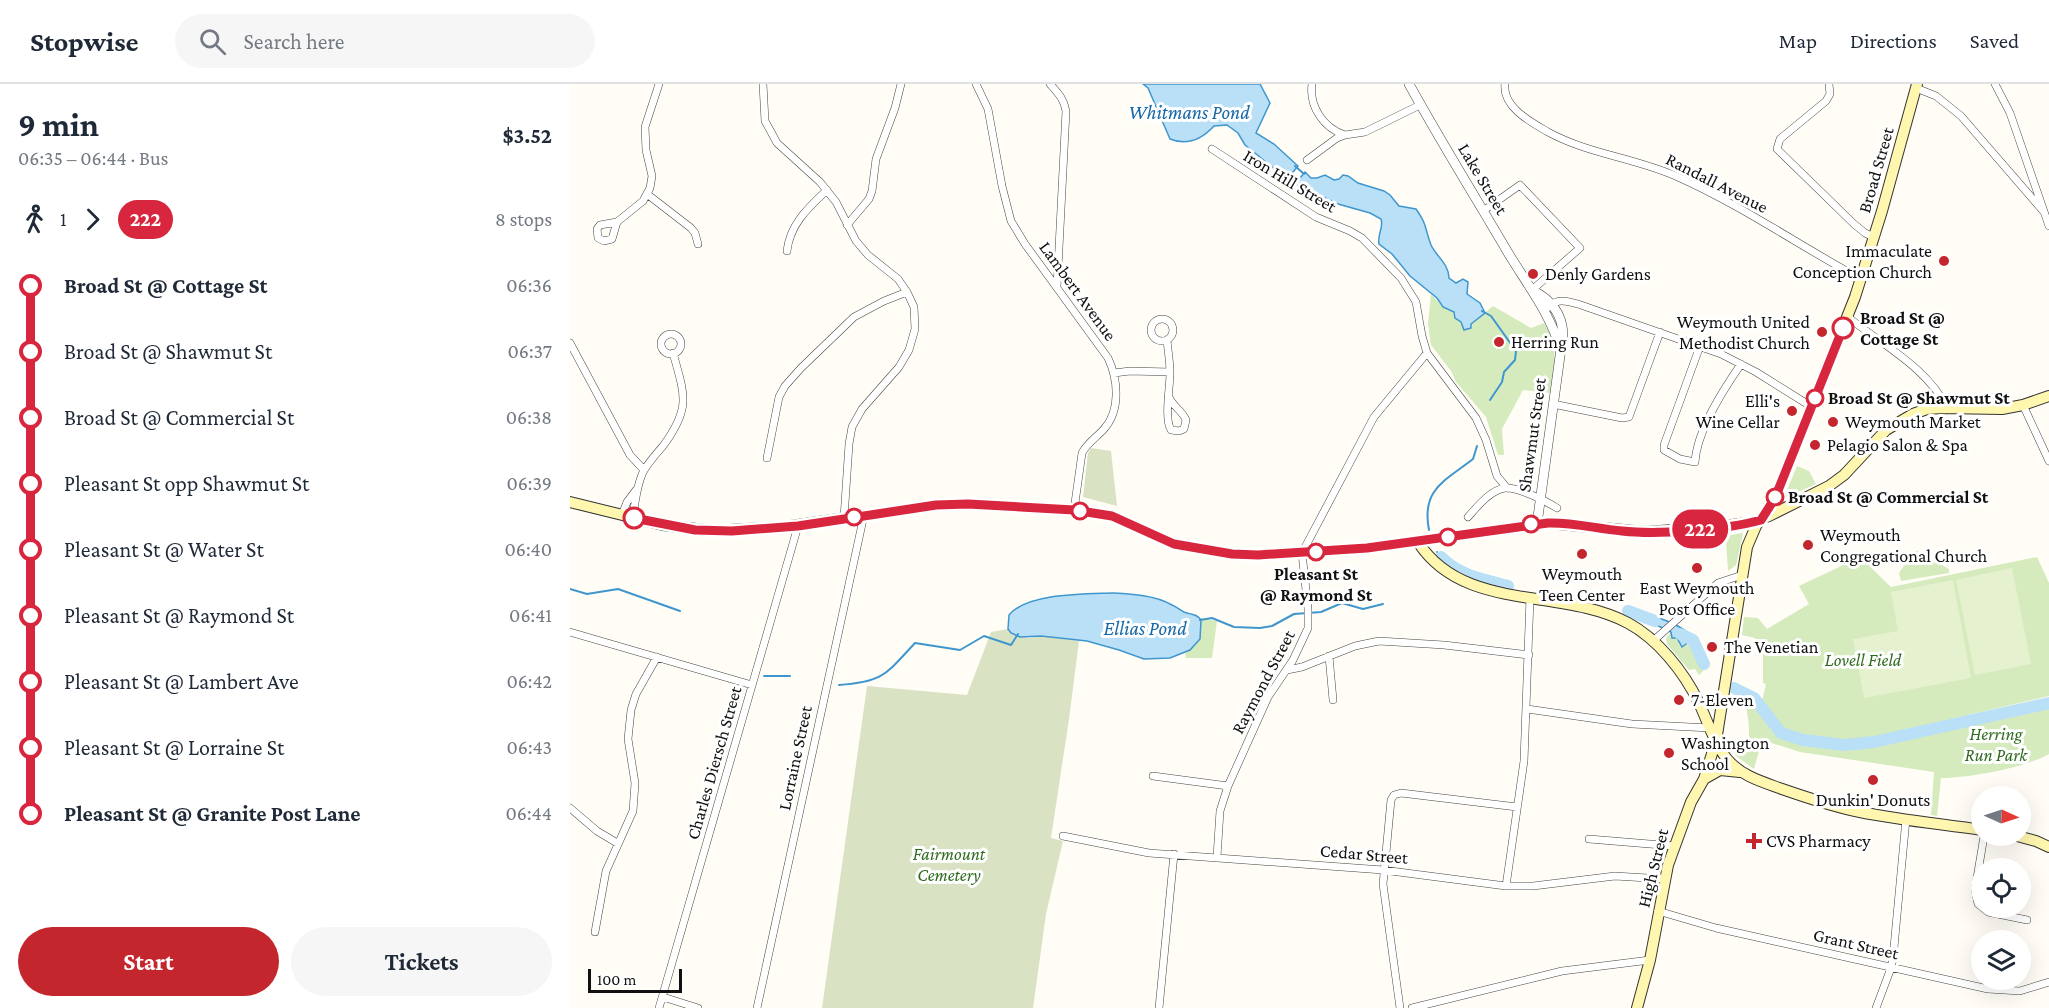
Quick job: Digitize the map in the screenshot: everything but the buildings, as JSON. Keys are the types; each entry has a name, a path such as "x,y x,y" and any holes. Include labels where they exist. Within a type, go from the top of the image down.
{"main road":[{"name":"Broad Street","path":"1716,741 1749,541 1775,498 1848,317 1874,237 1917,86"},
{"path":"570,502 663,525 713,531 748,531 798,526 953,504 1074,510 1112,516 1164,540 1186,546 1242,555 1302,553 1418,542 1537,524 1564,523 1632,532 1715,527 1761,520 1815,495 1835,482 1878,437 1897,422 1927,409 1992,410 2023,405 2049,396"},
{"path":"1418,542 1433,562 1462,582 1479,588 1581,606 1612,615 1656,637 1687,682 1726,758 1742,773"},
{"name":"High Street","path":"1637,1008 1650,960 1664,879 1674,846 1691,802 1704,779 1716,741"},
{"path":"1704,779 1720,770 1742,773 1824,803 1861,812 1971,828"},
{"path":"2031,840 2049,847"}],"street":[{"path":"617,222 643,201 647,194 652,176 646,150 645,127 659,84"},
{"path":"764,84 763,113 768,128 777,143 816,176 836,202 862,250 892,273 907,292 914,307 913,342 905,358 862,409 852,427 844,518"},
{"path":"847,225 869,199 876,159 895,108 901,84"},
{"name":"Lambert Avenue","path":"976,84 988,109 1011,221 1025,244 1108,358 1114,373 1116,392 1113,415 1082,453 1074,510"},
{"path":"1050,84 1061,96 1066,111 1057,287"},
{"path":"1311,84 1313,106 1333,129 1345,135"},
{"name":"Lake Street","path":"1409,84 1544,312"},
{"name":"Randall Avenue","path":"1505,84 1505,92 1510,102 1523,115 1548,131 1573,143 1680,178 1731,204 1861,279"},
{"path":"1829,84 1830,94 1826,101 1780,140 1777,149 1854,224 1874,237"},
{"path":"1995,84 2010,113 2049,226"},
{"path":"1917,86 1936,96 1961,116 2044,212"},
{"path":"1306,160 1337,138 1365,132 1420,105"},
{"name":"Iron Hill Street","path":"1212,149 1316,217 1350,231 1369,244 1401,278 1413,294 1427,353 1476,418 1486,440 1497,476 1507,488"},
{"path":"1483,211 1520,185 1580,248 1532,290"},
{"path":"787,251 792,230 801,216 827,190"},
{"path":"647,194 691,228 698,244"},
{"name":"Lake Street","path":"1532,290 1555,307"},
{"path":"767,458 779,397 785,386 855,317 884,301 907,292"},
{"path":"1561,351 1557,337 1544,312 1555,307 1578,304 1700,346 1741,364 1812,407"},
{"name":"Shawmut Street","path":"1537,524 1563,328 1555,307"},
{"path":"1848,317 1924,377 1941,396 1947,408"},
{"path":"1553,405 1622,418 1629,417 1660,332"},
{"path":"1167,340 1170,372 1169,397 1169,427 1176,432 1184,429 1186,420 1183,413 1173,406 1169,397"},
{"path":"570,343 625,446 635,461 645,470"},
{"path":"1700,346 1670,426 1664,450 1680,459 1695,462 1697,444 1718,401 1741,364"},
{"path":"1302,553 1377,413 1427,353"},
{"path":"627,517 627,502 636,490 645,470 674,429 683,410 683,391 673,354"},
{"path":"1114,373 1170,372"},
{"path":"2023,405 2049,460"},
{"path":"1468,517 1483,501 1498,490 1507,488 1540,498 1557,508"},
{"name":"Lorraine Street","path":"757,1008 864,515"},
{"name":"Charles Diersch Street","path":"659,1008 798,526"},
{"name":"Raymond Street","path":"1217,857 1220,811 1228,786 1268,697 1287,670 1306,634 1309,622 1302,553"},
{"path":"1656,637 1718,584 1742,575"},
{"path":"1506,886 1524,761 1530,598"},
{"path":"570,632 752,685"},
{"path":"1287,670 1302,667 1354,646 1379,641 1444,645 1529,656"},
{"path":"1329,656 1333,700"},
{"path":"595,932 606,871 633,811 635,783 628,739 631,710 636,694 657,657"},
{"path":"1527,709 1651,726 1710,728"},
{"path":"1153,776 1228,786"},
{"path":"1400,1008 1383,884 1391,800 1394,795 1401,793 1518,807"},
{"path":"570,808 592,828 617,843"},
{"path":"1876,1008 1891,968 1906,819"},
{"name":"Cedar Street","path":"1063,836 1149,853 1383,870 1506,886 1533,886 1615,876 1664,879"},
{"path":"1589,839 1674,846"},
{"path":"1982,846 1975,890 1978,904 1988,912 2027,920"},
{"path":"1159,1008 1174,854"},
{"name":"Grant Street","path":"1658,911 1716,928 1962,984 2020,991 2049,982"},
{"path":"1412,1008 1562,971 1650,960"},
{"path":"663,998 698,1008"}],"green space":[{"path":"1431,294 1443,307 1454,312 1463,325 1470,328 1471,324 1493,306 1531,328 1544,323 1549,333 1554,349 1550,393 1523,390 1502,429 1504,455 1498,455 1486,417 1456,382 1451,371 1431,345 1428,324"},
{"path":"1091,448 1111,451 1117,506 1083,497 1088,453"},
{"path":"1797,466 1809,471 1816,484 1787,497 1785,495"},
{"path":"1742,533 1736,565 1728,571 1726,541 1720,537"},
{"path":"1914,551 1949,569 1949,573 1901,581 1899,573"},
{"name":"Lovell Field","path":"1859,556 1891,587 2037,557 2049,583 2049,696 1849,743 1809,739 1782,731 1762,701 1766,684 1763,683 1763,655 1755,638 1742,635 1744,617 1758,618 1767,629 1809,604 1799,586"},
{"path":"2012,568 2031,664 1975,675 1956,580"},
{"path":"1953,580 1971,678 1864,698 1853,639 1898,631 1891,592"},
{"path":"1200,618 1217,621 1212,658 1186,658 1185,654 1200,639"},
{"name":"Fairmount Cemetery","path":"1008,629 1015,636 1029,638 1041,636 1079,641 1051,838 1063,841 1046,914 1033,1008 822,1008 867,686 967,695 991,632"},
{"path":"1671,632 1677,638 1691,642 1704,670 1699,675 1695,669 1689,670 1667,644 1666,638"},
{"name":"Herring Run Park","path":"1743,694 1752,698 1773,727 1770,730 1801,742 1858,749 2049,706 2049,754 2026,764 1996,771 1941,778 1937,816 1931,815 1934,772 1800,752 1762,740 1754,769 1736,756 1728,743 1748,745 1749,726"}],"water":[{"name":"Whitmans Pond","path":"1143,84 1260,84 1270,103 1256,133 1274,144 1298,166 1288,178 1282,175 1245,145 1238,133 1227,125 1214,126 1194,140 1182,142 1170,139 1148,88"},
{"path":"1305,172 1311,178 1325,175 1334,180 1343,175 1348,176 1358,183 1384,191 1399,206 1416,209 1424,223 1433,249 1447,268 1449,278 1456,283 1463,279 1468,282 1467,294 1480,303 1485,313 1471,324 1471,328 1464,330 1461,322 1455,318 1454,312 1443,307 1437,298 1410,276 1392,254 1379,244 1381,219 1370,213 1338,204 1295,184"},
{"name":"Ellias Pond","path":"1112,593 1158,599 1195,615 1201,620 1200,639 1190,650 1170,658 1144,659 1087,641 1041,636 1020,637 1008,629 1009,615 1029,602 1057,596"},
{"path":"1641,615 1669,622 1694,638 1682,647 1677,638 1672,638 1671,632"}],"waterway":[{"path":"1295,166 1304,174"},
{"path":"1482,311 1491,316 1516,351 1515,360 1504,372 1502,382 1490,400"},
{"path":"1429,530 1427,516 1432,495 1437,487 1473,459 1477,446"},
{"path":"1437,552 1441,557 1439,558"},
{"path":"1441,557 1464,573 1508,586"},
{"path":"570,589 587,594 618,589 680,611"},
{"path":"1200,620 1212,618 1234,627 1260,628 1272,626 1294,614 1321,612 1342,603 1363,609 1383,604"},
{"path":"1628,611 1655,621"},
{"path":"839,685 875,679 890,669 915,643 960,650 984,636 1011,645 1018,634"},
{"path":"1680,634 1693,640 1704,664"},
{"path":"764,676 790,676"},
{"path":"1734,688 1754,698 1781,733 1803,740 1844,745 1874,742 2049,703"}],"bus line":[{"name":"222","path":"634,518 695,530 732,531 798,526 936,505 968,504 1074,510 1112,516 1174,544 1232,554 1258,555 1367,548 1548,523 1632,532 1742,524 1761,520 1771,506 1843,328"}],"place":[{"name":"Immaculate Conception Church","path":"1944,261"},
{"name":"Denly Gardens","path":"1533,274"},
{"name":"Broad St @ Cottage St","path":"1843,328"},
{"name":"Weymouth United Methodist Church","path":"1822,332"},
{"name":"Herring Run","path":"1499,342"},
{"name":"Broad St @ Shawmut St","path":"1815,398"},
{"name":"Elli's Wine Cellar","path":"1792,411"},
{"name":"Weymouth Market","path":"1833,422"},
{"name":"Pelagio Salon & Spa","path":"1815,445"},
{"name":"Broad St @ Commercial St","path":"1775,497"},
{"name":"Weymouth Congregational Church","path":"1808,545"},
{"name":"Pleasant St @ Raymond St","path":"1316,552"},
{"name":"Weymouth Teen Center","path":"1582,554"},
{"name":"East Weymouth Post Office","path":"1697,568"},
{"name":"The Venetian","path":"1712,647"},
{"name":"7-Eleven","path":"1679,700"},
{"name":"Washington School","path":"1669,753"},
{"name":"Dunkin' Donuts","path":"1873,780"},
{"name":"CVS Pharmacy","path":"1754,841"}]}
